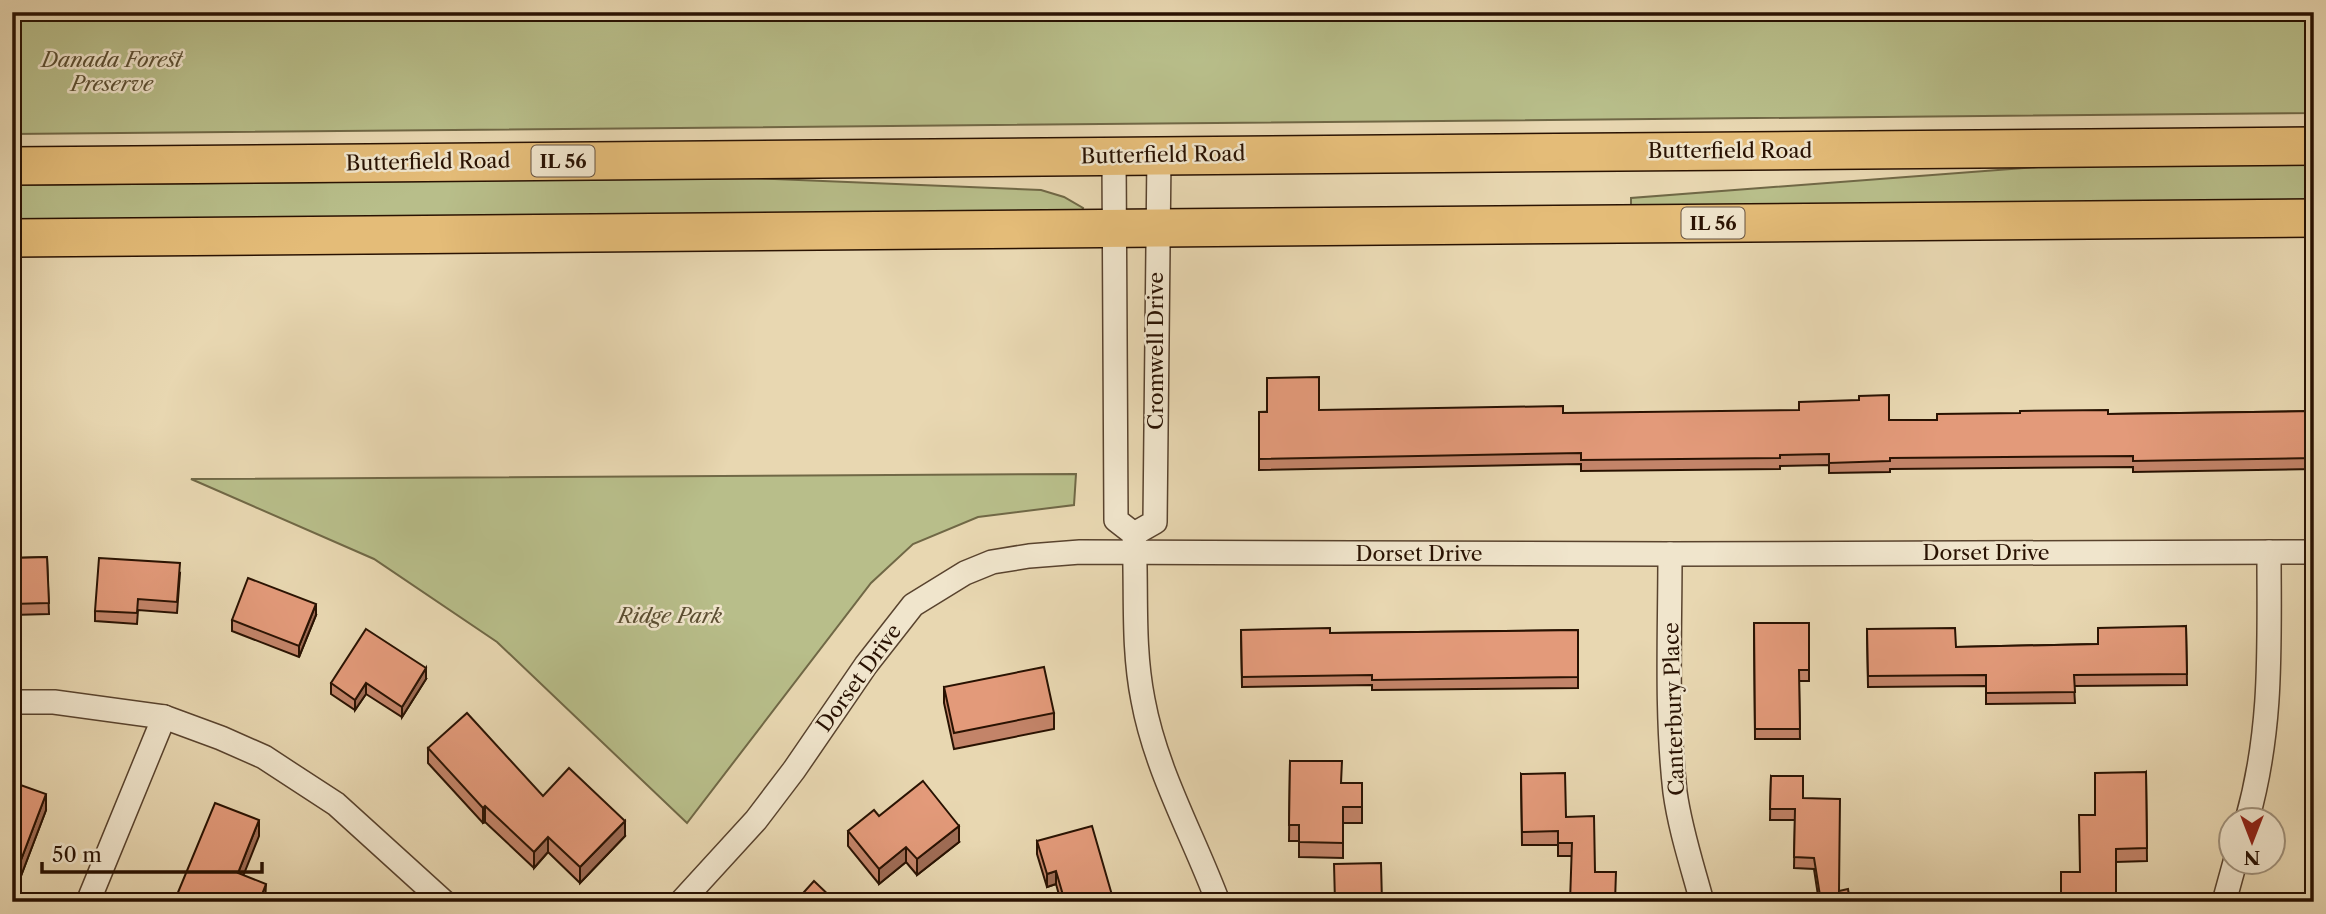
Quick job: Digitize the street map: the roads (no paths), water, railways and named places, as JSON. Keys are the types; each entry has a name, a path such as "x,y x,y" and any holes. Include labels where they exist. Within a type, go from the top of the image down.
{"main road":[{"name":"Butterfield Road","path":"12,166 2314,146"},
{"name":"IL 56","path":"12,238 2314,218"}],"street":[{"name":"Cromwell Drive","path":"1114,156 1112,228 1116,520 1135,543 1155,522 1159,155"},
{"name":"Dorset Drive","path":"681,902 756,820 913,605 965,573 992,562 1135,543 1670,554 2314,552"},
{"path":"1135,543 1135,639 1143,702 1167,779 1218,902"},
{"path":"2250,806 2262,755 2269,696 2269,552"},
{"name":"Canterbury Place","path":"1670,554 1670,736 1675,793 1702,902"},
{"path":"12,702 54,702 164,717 221,738 291,773 336,804 444,902"},
{"path":"89,902 164,717"},
{"path":"2224,902 2231,876"}],"park label":[{"name":"Danada Forest Preserve","path":"112,72"},
{"name":"Ridge Park","path":"670,616"}]}
